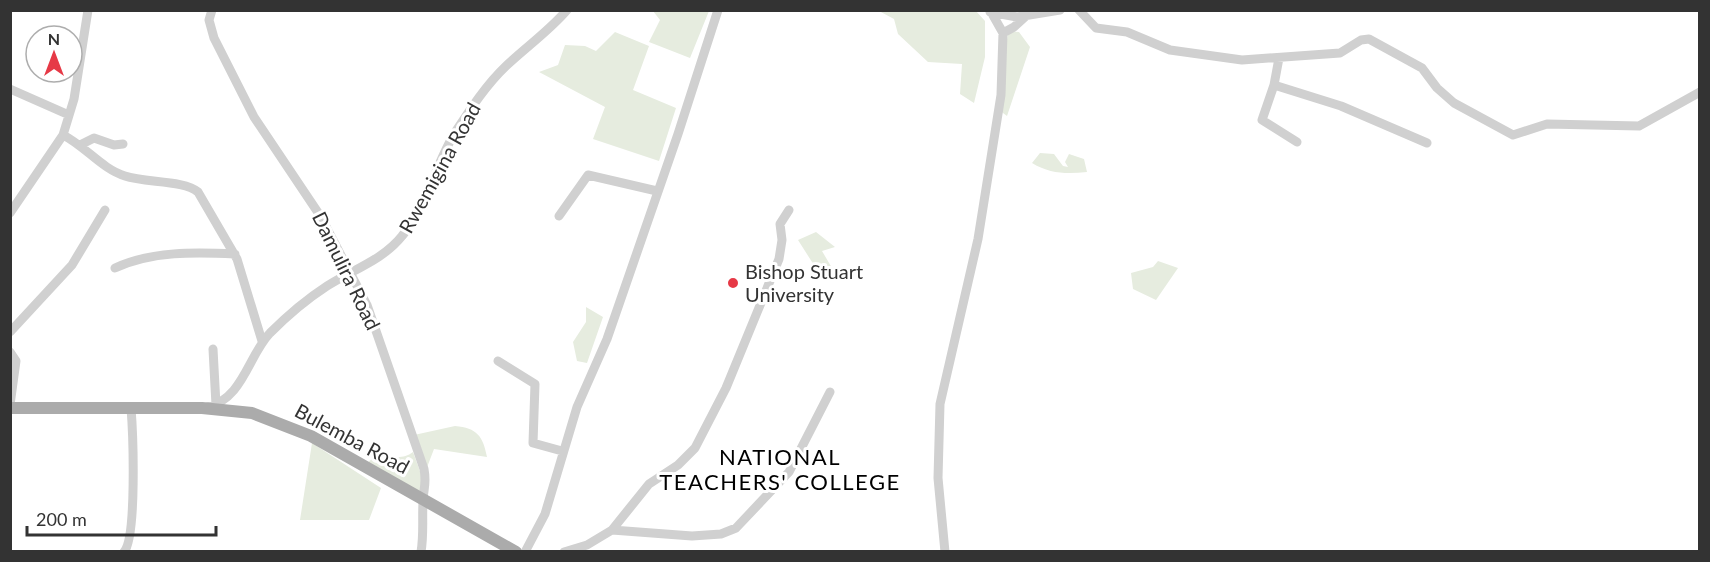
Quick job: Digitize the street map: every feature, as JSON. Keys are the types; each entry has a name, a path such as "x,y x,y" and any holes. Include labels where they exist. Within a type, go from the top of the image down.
{"main road":[{"name":"Bulemba Road","path":"10,406 202,408 252,413 289,426 357,460 516,552"}],"street":[{"path":"10,213 63,135 79,74 88,10"},
{"name":"Damulira Road","path":"203,10 211,15 214,38 254,117 321,217 367,305 422,460 427,490 422,499 424,531 421,552"},
{"name":"Rwemigina Road","path":"216,405 237,387 262,341 303,305 349,273 381,255 403,235 426,196 448,144 482,94 504,67 567,10"},
{"path":"525,552 545,514 577,407 607,339 718,10"},
{"path":"989,11 1009,17 1025,17 1060,10"},
{"path":"1079,10 1096,28 1127,32 1170,50 1242,60 1340,53 1361,40 1369,39 1422,68 1437,88 1454,103 1513,135 1547,124 1639,126 1700,92"},
{"path":"945,552 938,478 940,404 978,239 1002,95 1003,33 989,11"},
{"path":"1003,33 1025,17"},
{"path":"1279,58 1274,85 1262,120 1298,142"},
{"path":"1274,85 1341,106 1427,142"},
{"path":"10,89 69,115"},
{"path":"63,135 119,174 194,189 207,204 235,254 262,341"},
{"path":"80,145 94,138 114,145 123,144"},
{"path":"559,216 588,175 657,191"},
{"path":"10,332 72,265 105,210"},
{"path":"564,552 586,545 612,530 649,484 678,465 700,440 779,259 780,221 789,210"},
{"path":"115,268 138,259 167,255 235,254"},
{"path":"202,408 216,405 213,349"},
{"path":"10,352 16,361 10,406"},
{"path":"498,361 535,384 533,443 562,451"},
{"path":"612,530 692,536 721,534 736,528 789,472 830,392"},
{"path":"124,552 130,544 131,408"}],"shaded area":[{"path":"653,11 709,11 690,58 649,42 660,20"},
{"path":"879,11 976,11 985,21 985,57 974,103 960,94 962,64 928,62 898,34 894,19"},
{"path":"1008,31 1019,32 1030,47 1007,116 999,110"},
{"path":"615,32 649,46 633,90 676,108 659,161 593,139 605,107 539,72 558,65 565,45 585,46 596,51"},
{"path":"1040,153 1054,154 1063,166 1068,167 1065,162 1069,154 1084,159 1087,172 1066,173 1045,169 1032,163"},
{"path":"816,232 835,247 822,251 832,268 819,273 798,240"},
{"path":"1158,261 1178,268 1156,300 1133,289 1131,273 1153,267"},
{"path":"586,307 603,317 587,363 577,361 573,342 586,322"},
{"path":"455,426 478,434 487,457 434,449 426,470 414,435"},
{"path":"312,443 381,488 369,520 300,520"},
{"path":"413,452 421,474 421,497 365,466 376,457 401,457"}],"place":[{"name":"Bishop Stuart University","path":"733,283"}],"district":[{"name":"NATIONAL TEACHERS' COLLEGE","path":"780,470"}]}
